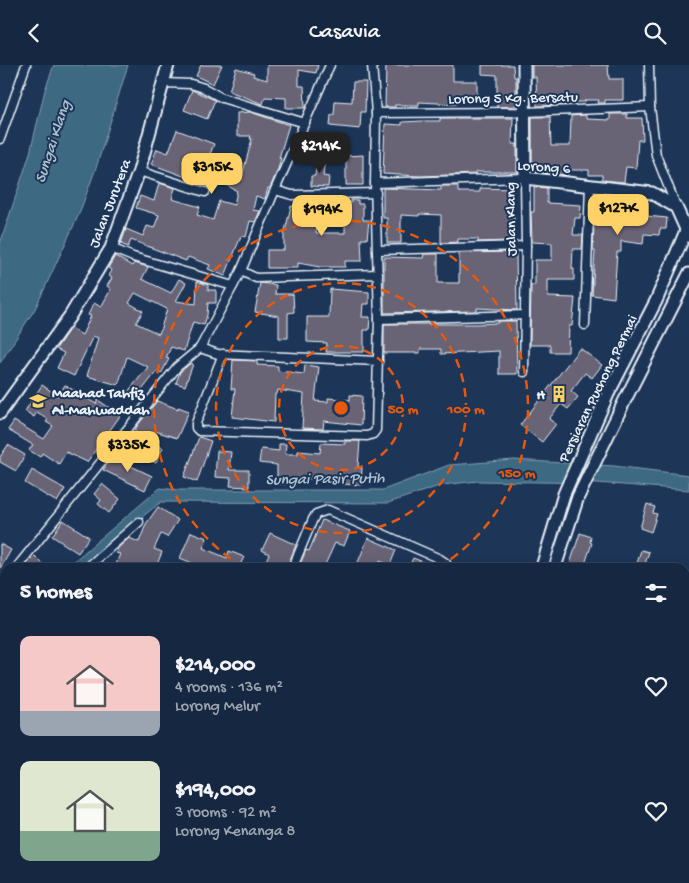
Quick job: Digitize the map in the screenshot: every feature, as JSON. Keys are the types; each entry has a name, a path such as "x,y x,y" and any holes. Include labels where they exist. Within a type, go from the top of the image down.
{"street":[{"path":"0,139 26,65"},
{"name":"Jalan Jurutera","path":"0,413 70,316 111,248 139,171 168,65"},
{"path":"19,563 177,367 200,348 233,286 243,272 330,65"},
{"path":"221,354 196,423 196,428 203,432 367,436 373,434 376,429 379,319 376,113 372,65"},
{"name":"Jalan Klang","path":"524,65 526,246 524,372"},
{"path":"649,65 650,107 656,155 688,233"},
{"path":"163,83 191,84 204,88 222,98 305,123"},
{"name":"Lorong 5 Kg. Bersatu","path":"376,113 524,112 650,107"},
{"path":"139,171 205,192"},
{"name":"Lorong 6","path":"376,183 525,178 652,193 676,207"},
{"path":"585,325 590,185"},
{"path":"278,190 292,195 376,193"},
{"name":"Persiaran Puchong Permai","path":"543,563 567,486 608,394 656,301 688,233"},
{"path":"377,250 526,246"},
{"path":"111,248 133,257 233,286"},
{"path":"243,272 256,278 378,274"},
{"name":"Persiaran Puchong Permai","path":"556,563 578,497 689,274"},
{"path":"379,319 525,315"},
{"path":"200,348 221,354 378,361"},
{"path":"295,563 316,514 328,510 446,563"},
{"path":"93,563 139,522"}],"water":[{"name":"Sungai Klang","path":"54,65 128,65 96,168 79,214 35,309 0,363 0,244 30,153 45,90"},
{"path":"514,460 614,466 689,475 689,490 597,483 478,481 442,485 388,503 161,502 90,563 72,563 160,488 179,490 383,490 449,465"}],"building":[{"path":"201,65 222,65 213,84 196,76"},
{"path":"267,65 318,65 316,73 299,70 299,86 304,86 305,108 286,108 286,98 265,97 263,104 229,91 236,68 254,73 253,76 267,80"},
{"path":"386,65 453,65 453,81 477,81 477,101 457,101 457,104 419,102 419,105 385,107"},
{"path":"482,65 513,65 514,77 516,77 516,106 497,107 497,75 482,74"},
{"path":"532,65 608,65 609,79 623,79 623,100 605,100 605,103 598,103 599,100 585,100 585,102 566,102 566,105 537,106 536,77 532,77"},
{"path":"353,82 366,82 365,112 361,112 360,129 330,126 331,115 334,115 335,101 352,102"},
{"path":"192,90 215,100 207,119 184,110"},
{"path":"250,112 289,125 279,158 281,158 278,169 270,188 268,188 265,199 256,196 253,210 260,211 255,222 250,221 246,237 241,236 225,276 208,269 210,265 188,257 186,261 131,240 128,247 121,244 126,229 143,236 147,226 154,228 159,215 136,208 140,196 154,201 159,183 175,188 172,199 200,207 197,215 213,220 219,201 234,205 237,191 212,177 208,187 151,164 157,149 168,153 177,130 214,144 205,167 223,174 227,167 242,176 252,139 250,139 251,136 237,136 237,113"},
{"path":"610,114 627,114 627,118 642,118 643,140 638,140 636,168 626,167 624,182 602,180 602,175 589,175 589,170 568,170 568,175 532,171 532,117 550,117 551,146 570,146 571,116 586,115 586,119 610,120"},
{"path":"440,118 513,118 512,144 517,144 517,172 476,172 476,174 420,176 383,174 385,124 402,125 402,122 440,121"},
{"path":"363,155 363,185 346,185 346,156"},
{"path":"317,156 325,157 323,176 329,177 328,187 311,186 311,176 315,176"},
{"path":"441,186 458,186 458,192 480,192 480,188 512,189 514,227 509,227 509,241 478,242 478,239 458,239 458,242 441,243 441,215 419,214 419,216 401,215 401,243 387,243 387,218 383,218 383,188 441,190"},
{"path":"534,187 547,188 547,203 581,205 580,218 575,218 573,235 583,235 582,249 573,249 572,269 574,269 574,280 548,280 548,297 575,298 572,326 569,326 568,352 550,352 550,345 530,345 531,285 535,285 535,260 552,260 552,243 532,242 531,212 534,212"},
{"path":"599,194 641,199 641,202 647,202 646,216 667,218 666,229 660,229 659,235 644,234 643,244 621,241 621,252 617,252 614,298 592,295 595,251 593,251 594,222 596,222"},
{"path":"324,200 351,203 351,200 358,200 358,204 363,204 363,220 369,220 367,239 361,239 362,261 345,261 345,267 320,267 298,263 298,268 267,268 267,250 284,250 284,235 291,206 306,210 307,208 323,211","holes":["319,217 345,219 345,233 316,233"]},
{"path":"516,252 517,310 477,308 477,311 384,313 384,257 423,258 424,254 438,254 438,283 459,283 459,253"},
{"path":"115,256 132,266 134,263 148,267 142,279 171,293 179,279 186,283 176,301 196,304 197,281 208,285 208,290 216,290 216,303 208,303 204,325 193,322 184,351 171,347 166,358 169,359 161,374 157,371 135,399 127,393 148,367 127,357 118,385 87,376 98,338 93,336 74,376 57,368 64,353 56,349 70,328 82,335 91,316 88,315 94,303 101,307 111,289 107,286 112,278 109,276 112,270 108,268","holes":["135,293 167,309 159,334 136,323 143,311 129,303"]},
{"path":"260,283 276,285 275,294 293,294 294,312 288,313 288,338 279,338 279,316 255,312"},
{"path":"330,289 369,292 369,304 363,304 362,317 370,317 369,330 364,330 364,352 326,352 327,343 307,342 307,317 329,317"},
{"path":"498,321 516,321 517,374 499,374 499,351 441,354 441,349 420,349 420,353 384,353 384,324 476,324 498,323"},
{"name":"H","path":"580,348 602,365 592,378 585,373 571,391 578,397 568,409 561,404 549,419 556,424 542,442 520,425"},
{"path":"233,360 257,361 257,365 278,366 278,371 304,374 305,365 319,367 315,401 328,402 328,398 350,400 350,395 362,396 361,425 324,421 323,429 302,428 304,394 278,390 277,394 275,394 274,422 232,417 235,389 231,389"},
{"path":"191,363 193,364 185,386 176,383 180,372"},
{"path":"42,385 58,396 65,385 96,404 98,400 111,409 109,416 113,411 120,416 87,462 66,452 59,464 42,453 40,457 29,450 33,445 8,430 14,421 44,439 53,426 46,422 48,419 37,412 34,417 25,411"},
{"path":"157,401 189,411 177,438 155,431 150,442 163,448 156,463 130,451 133,444 130,443 137,426"},
{"path":"199,437 211,441 197,482 184,477"},
{"path":"345,441 360,441 358,467 362,468 361,485 342,484 342,478 311,476 311,479 294,478 294,484 277,484 277,465 259,463 261,449 279,451 279,444 286,444 285,454 298,454 298,451 320,453 321,443 345,444"},
{"path":"8,445 25,455 16,471 0,462 0,457"},
{"path":"217,451 231,452 229,470 249,470 249,487 230,486 231,478 215,477"},
{"path":"112,457 152,476 145,490 103,470"},
{"path":"32,470 65,489 57,502 25,483"},
{"path":"102,484 120,499 109,513 98,504 101,500 94,494"},
{"path":"647,504 655,507 653,513 657,514 651,532 640,528"},
{"path":"158,507 178,520 167,537 161,534 154,549 162,552 158,563 117,563 120,554 116,553 118,548 129,538 139,542 146,524"},
{"path":"63,520 89,537 78,553 52,536"},
{"path":"322,520 350,531 344,546 335,543 326,563 301,563 306,550 309,551"},
{"path":"191,532 207,538 203,548 227,558 229,551 244,557 241,563 192,563 180,558"},
{"path":"270,533 296,545 289,563 265,563 269,554 262,550"},
{"path":"580,533 591,537 590,542 592,543 585,563 570,563"},
{"path":"368,538 396,550 391,563 380,561 379,563 358,563"},
{"path":"0,544 11,550 3,563 0,563"},
{"path":"641,550 649,552 645,563 637,563"},
{"path":"35,556 42,563 28,563"},
{"path":"413,558 426,563 411,563"}],"place":[{"name":"H","path":"559,394"},
{"name":"Maahad Tahfiz Al-Mahwaddah","path":"38,401"}],"water label":[{"name":"Sungai Pasir Putih","path":"325,477"}]}
